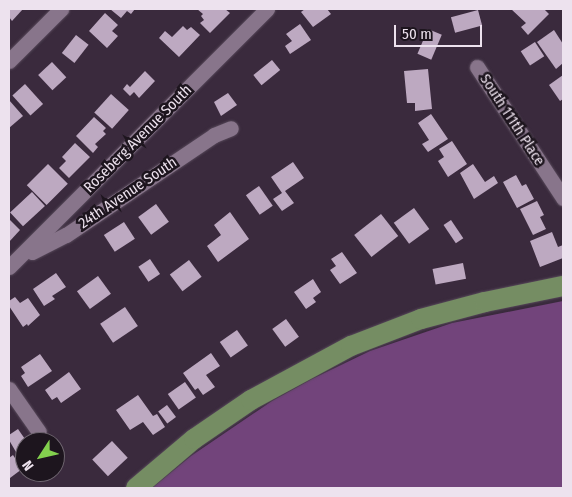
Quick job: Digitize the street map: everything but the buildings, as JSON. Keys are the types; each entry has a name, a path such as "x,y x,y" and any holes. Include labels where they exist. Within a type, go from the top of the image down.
{"main road":[{"path":"136,488 194,439 251,400 351,346 421,319 484,302 563,286"}],"street":[{"path":"9,61 61,9"},
{"name":"Roseberg Avenue South","path":"9,267 267,9"},
{"name":"South 111th Place","path":"477,67 563,198"},
{"name":"24th Avenue South","path":"23,255 53,242 214,135 231,128"},
{"path":"9,389 39,432"}],"shaded area":[{"path":"563,301 563,488 152,488 191,456 272,401 370,351 452,323"}]}
